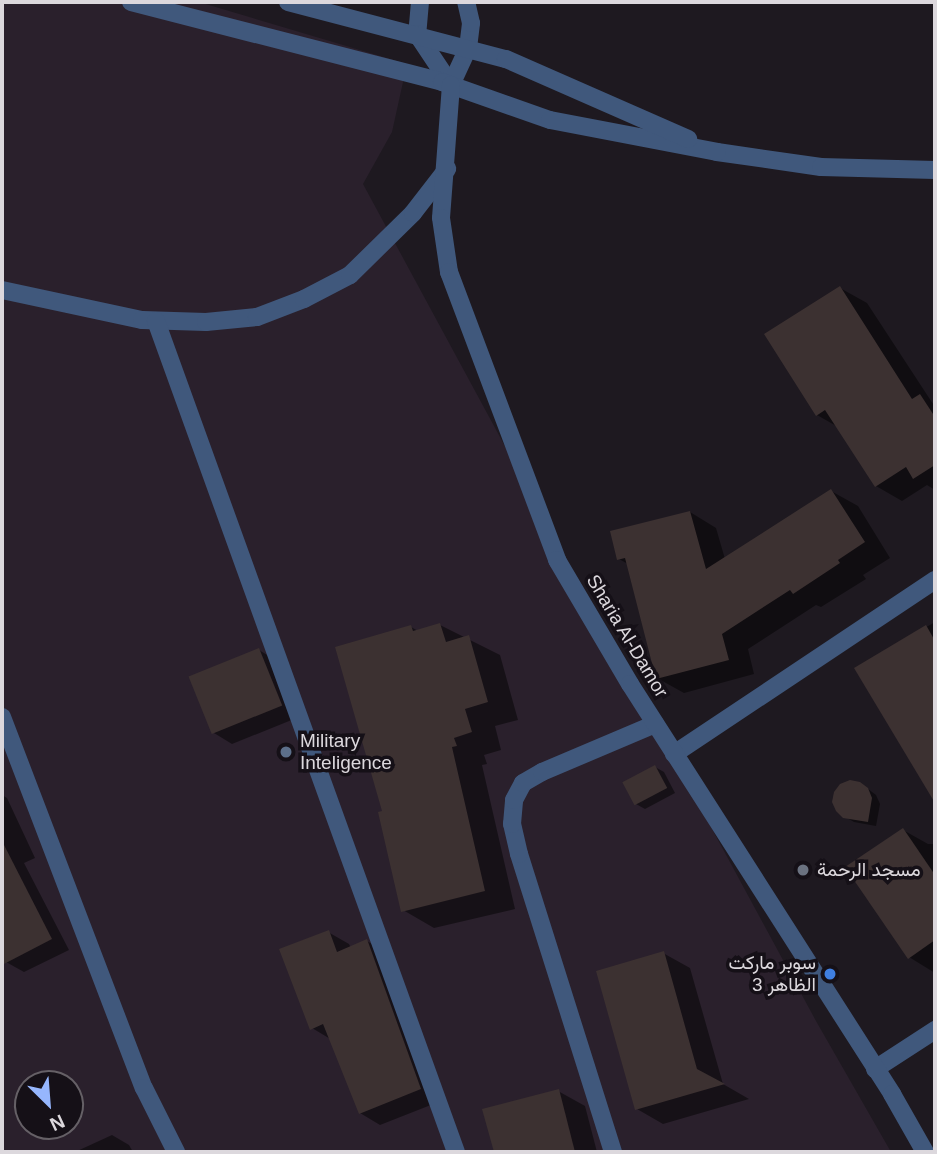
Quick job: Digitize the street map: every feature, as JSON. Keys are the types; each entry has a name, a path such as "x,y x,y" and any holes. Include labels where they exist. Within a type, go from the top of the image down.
{"street":[{"path":"131,2 451,85 550,120 716,152 821,167 935,170"},
{"path":"288,2 506,59 716,152"},
{"path":"420,2 417,34 451,85"},
{"path":"451,85 468,48 471,23 466,2"},
{"name":"Sharia Al-Damor","path":"451,85 447,169 441,218 449,272 557,560 655,724 925,1152"},
{"path":"2,290 156,321 257,317 304,299 350,275 413,213 447,169"},
{"path":"156,321 456,1152"},
{"path":"674,754 935,580"},
{"path":"2,717 7,745 145,1088 176,1152"},
{"path":"613,1152 519,854 512,824 514,800 523,783 542,772 655,724"},
{"path":"875,1069 935,1030"}],"shaded area":[{"path":"2,2 199,2 407,64 392,132 363,184 816,1021 891,1152 2,1152"}],"building":[{"path":"840,286 912,399 920,394 935,417 935,465 913,479 906,467 875,487 825,410 816,416 764,334"},
{"path":"831,489 865,542 838,560 840,563 793,594 790,590 722,634 729,660 656,679 625,558 617,560 610,531 690,511 706,569"},
{"path":"440,623 446,642 469,635 488,702 465,709 472,732 454,738 457,746 452,747 485,891 401,912 378,812 382,811 335,647 411,625 413,631"},
{"path":"926,625 935,641 935,803 854,668"},
{"path":"259,648 282,705 212,734 189,676"},
{"path":"655,765 667,788 635,805 622,782"},
{"path":"850,780 860,782 868,788 872,798 868,822 843,818 832,802 834,792 840,784"},
{"path":"903,828 935,875 935,940 908,959 845,867"},
{"path":"2,841 52,939 2,965"},
{"path":"329,930 337,952 367,939 421,1089 359,1114 323,1024 310,1030 279,949"},
{"path":"664,951 697,1069 725,1084 635,1110 596,971"},
{"path":"559,1089 575,1152 494,1152 482,1109"}],"place":[{"name":"Military Inteligence","path":"286,752"},
{"name":"مسجد الرحمة","path":"803,870"},
{"name":"سوبر ماركت الظاهر 3","path":"830,974"}]}
